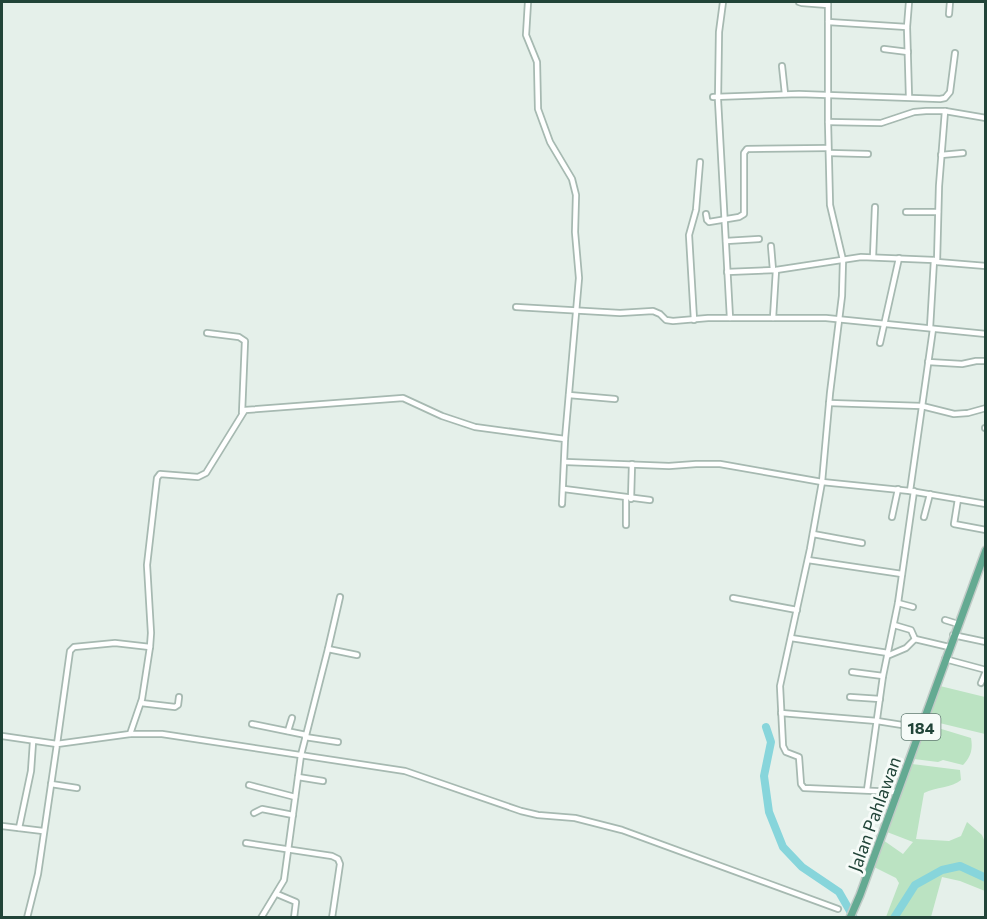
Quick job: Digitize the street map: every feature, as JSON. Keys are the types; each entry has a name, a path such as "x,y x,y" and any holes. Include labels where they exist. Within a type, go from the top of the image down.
{"main road":[{"name":"Jalan Pahlawan","path":"850,916 898,792 953,635 986,550"}],"street":[{"path":"528,2 526,35 536,57 538,109 547,134 572,179 576,192 575,232 579,278 562,504"},
{"path":"723,2 716,97 730,318"},
{"path":"799,2 828,3 830,205 843,260 822,482 808,560 780,686 783,746 786,752 799,758 801,784 804,788 898,792"},
{"path":"909,2 907,27 909,97"},
{"path":"949,14 950,2"},
{"path":"828,22 907,27"},
{"path":"884,50 908,52"},
{"path":"716,97 785,94 945,98 950,92 955,53"},
{"path":"782,66 785,94"},
{"path":"828,122 881,123 914,112 945,111 986,118"},
{"path":"867,790 883,676 898,603 928,362 945,111"},
{"path":"706,214 708,222 739,217 745,212 744,153 747,149 868,153"},
{"path":"941,155 963,153"},
{"path":"694,320 689,235 696,210 700,162"},
{"path":"873,256 875,207"},
{"path":"906,212 938,212"},
{"path":"726,241 759,239"},
{"path":"771,246 775,270 773,318"},
{"path":"727,272 775,270 873,256 986,266"},
{"path":"880,342 899,258"},
{"path":"516,307 638,313 653,311 669,321 730,318 826,318 986,334"},
{"path":"207,333 239,337 245,341 242,413"},
{"path":"928,362 962,364 986,361"},
{"path":"569,395 615,399"},
{"path":"130,734 141,703 150,647 147,565 157,478 160,474 198,477 206,473 245,410 403,398 442,416 475,427 566,439"},
{"path":"829,403 922,406 954,414 986,408"},
{"path":"566,462 669,466 720,464 822,482 898,489 986,504"},
{"path":"626,525 632,464"},
{"path":"564,489 650,500"},
{"path":"892,517 898,489"},
{"path":"924,517 930,494"},
{"path":"958,499 954,524 986,530"},
{"path":"813,534 862,543"},
{"path":"808,560 902,574"},
{"path":"261,918 284,880 301,755 340,597"},
{"path":"733,598 797,610"},
{"path":"898,603 913,607"},
{"path":"945,620 958,624"},
{"path":"894,625 911,630 915,639"},
{"path":"953,635 986,642"},
{"path":"791,638 887,655 906,648 915,639"},
{"path":"915,639 949,647"},
{"path":"27,918 38,874 71,650 76,646 115,644 150,647"},
{"path":"328,649 357,655"},
{"path":"945,659 986,671 981,683"},
{"path":"852,672 883,676"},
{"path":"141,703 175,707 178,705 179,697"},
{"path":"850,697 880,699"},
{"path":"781,713 877,721 921,728"},
{"path":"288,731 292,718"},
{"path":"252,724 338,742"},
{"path":"2,736 57,744 130,734 162,734 405,771 521,812 574,818 622,830 838,909"},
{"path":"19,828 31,771 33,742"},
{"path":"298,777 323,781"},
{"path":"51,783 77,788"},
{"path":"249,785 295,797"},
{"path":"254,813 262,809 293,815"},
{"path":"2,826 43,831"},
{"path":"246,843 332,856 338,859 340,864 332,918"},
{"path":"277,894 296,902 294,918"}],"green space":[{"path":"940,686 985,697 985,734 927,720"},
{"path":"925,724 971,738 971,753 963,765 943,760 938,762 914,759"},
{"path":"912,764 960,770 961,780 957,783 924,793 916,839 949,841 961,836 967,822 982,835 985,842 985,891 942,877 931,917 886,917 899,883 896,878 874,867 883,840 903,854 913,842 887,832"}],"waterway":[{"path":"766,727 771,742 764,776 769,812 783,847 802,867 839,892 854,918"},
{"path":"894,918 915,885 942,870 960,866 986,878"}]}
